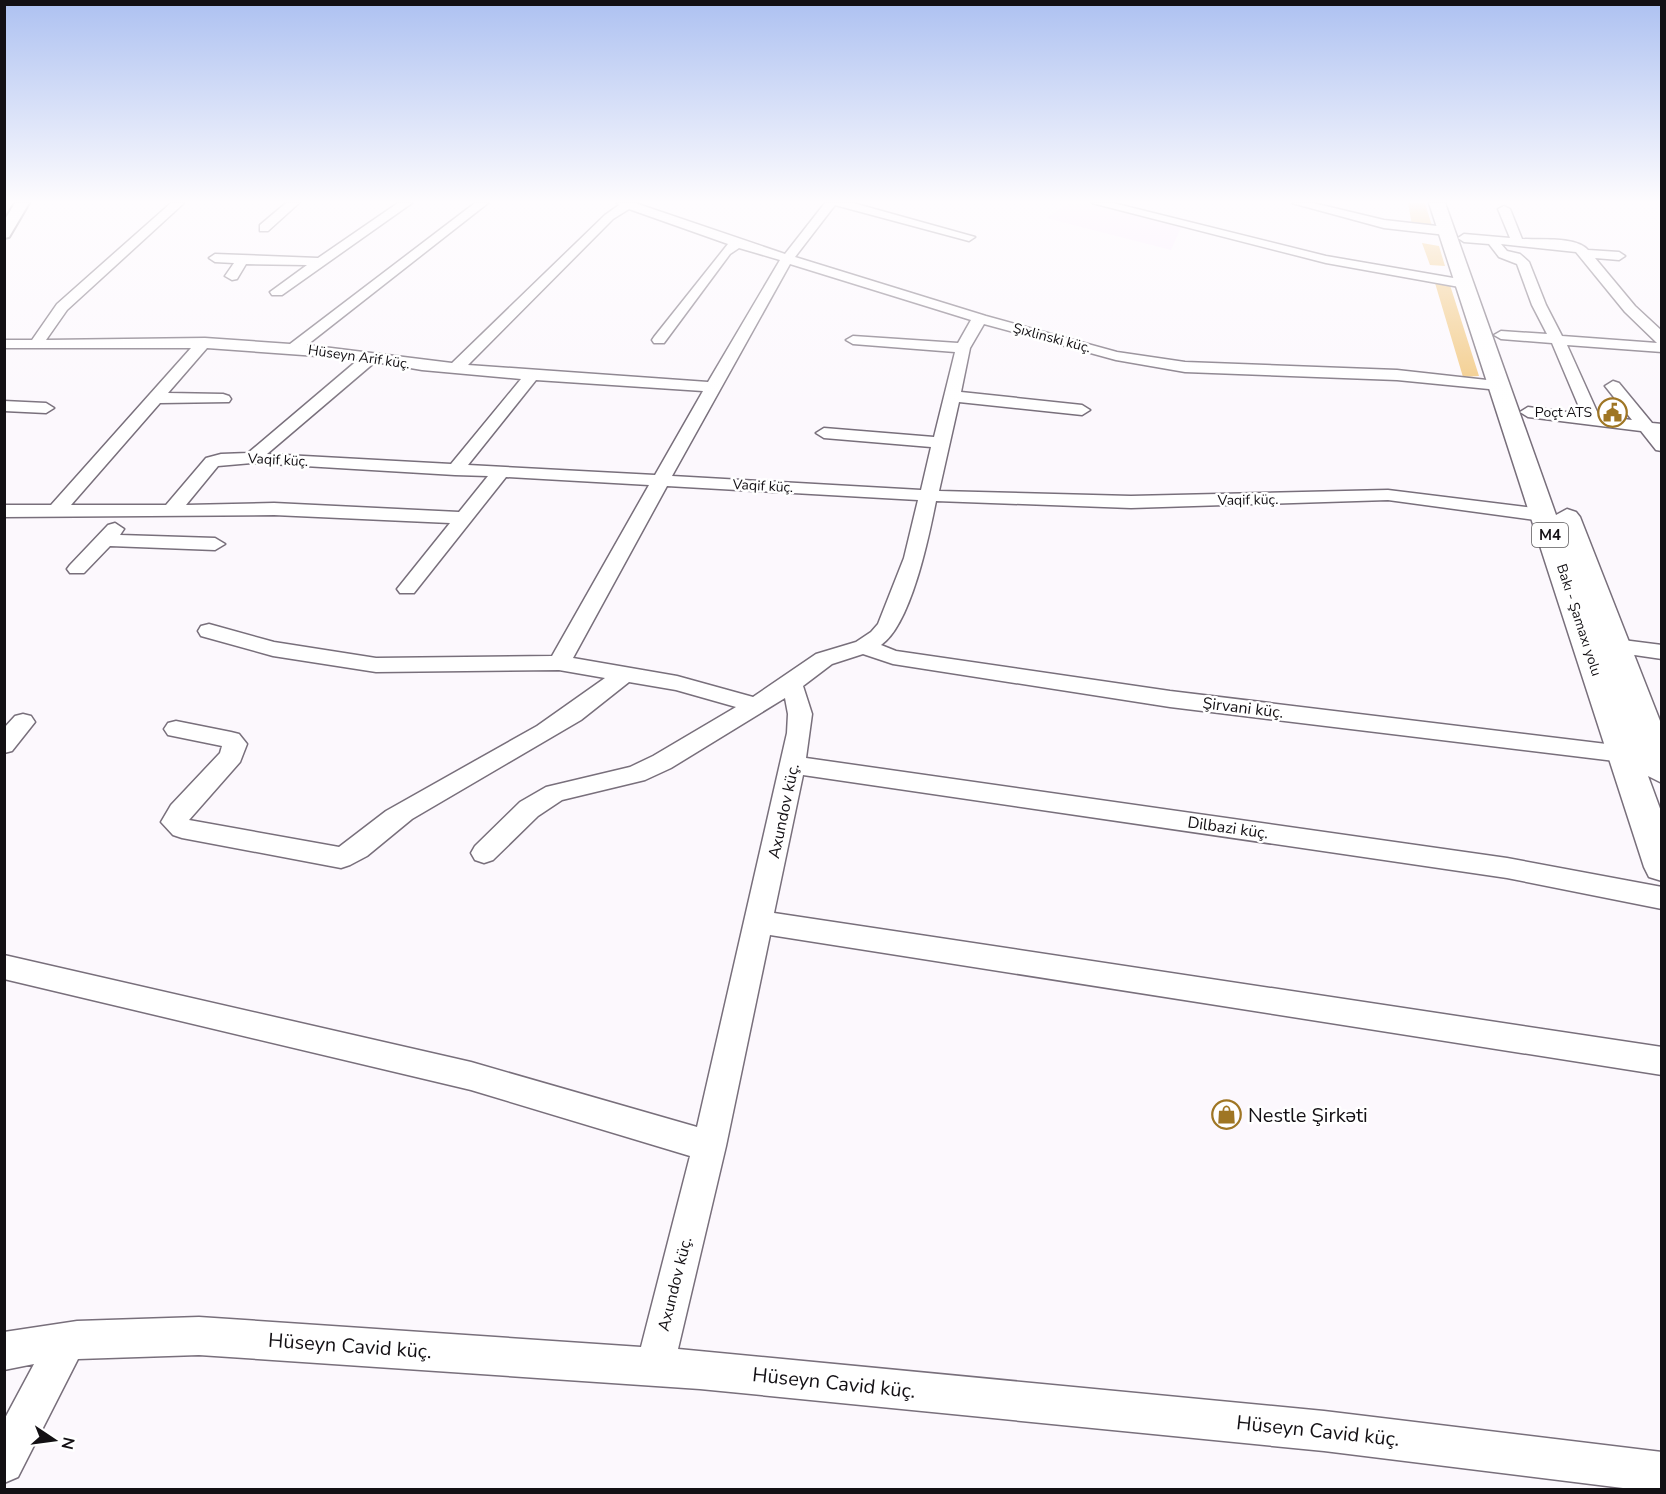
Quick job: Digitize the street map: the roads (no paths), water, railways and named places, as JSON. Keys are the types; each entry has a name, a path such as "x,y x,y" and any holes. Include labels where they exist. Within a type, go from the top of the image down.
{"highway":[{"name":"Bakı - Şamaxı yolu","path":"1463,273 1662,867"},
{"name":"Bakı - Şamaxı yolu","path":"1472,273 1501,335 1662,771"}],"street":[{"path":"36,344 62,307 100,273"},
{"path":"278,292 305,273"},
{"path":"294,348 392,273"},
{"path":"456,369 553,273"},
{"path":"659,340 710,273"},
{"path":"560,663 660,481 779,273"},
{"name":"Şıxlinski küç.","path":"837,273 981,319 1116,356 1151,362 1204,368 1396,375 1499,385"},
{"path":"1390,273 1465,284"},
{"path":"1528,273 1539,305 1558,341 1593,421"},
{"path":"1600,273 1630,309 1662,340"},
{"path":"484,853 529,809 555,793 636,774 688,747 791,684 824,659 864,647 879,637 888,626 914,558 963,348 973,326 981,319"},
{"path":"1501,335 1662,348"},
{"path":"853,340 963,348"},
{"path":"55,512 205,342"},
{"name":"Hüseyn Arif küç.","path":"4,344 205,342 294,348 456,369 714,387"},
{"path":"252,458 371,357"},
{"path":"455,470 532,375"},
{"path":"1613,386 1654,428 1662,446"},
{"path":"951,396 1082,410"},
{"path":"156,398 223,399"},
{"path":"4,406 46,408"},
{"path":"1528,412 1654,428"},
{"path":"824,433 940,443"},
{"name":"Vaqif küç.","path":"171,511 212,462 221,459 252,458 929,495 1131,502 1388,495 1434,499 1543,515"},
{"path":"407,589 501,472"},
{"path":"8,515 55,512 274,509 464,518"},
{"path":"77,570 131,512"},
{"path":"106,540 215,543"},
{"path":"209,631 273,649 376,665 560,663 676,683 756,705"},
{"path":"1615,646 1662,652"},
{"name":"Şirvani küç.","path":"864,647 893,657 1123,692 1623,754"},
{"path":"176,729 231,740 235,744 231,756 180,812 174,822 182,828 341,858 356,852 401,813 532,740 607,690 624,674"},
{"name":"Axundov küç.","path":"655,1366 761,922 793,765 802,713 800,700 791,684"},
{"path":"4,745 23,722"},
{"name":"Dilbazi küç.","path":"793,765 1507,868 1662,898"},
{"path":"761,922 1662,1061"},
{"path":"4,967 471,1076 709,1146"},
{"name":"Hüseyn Cavid küç.","path":"4,1351 66,1342 141,1336 199,1336 655,1366 1324,1431 1662,1472"},
{"path":"4,1463 66,1342"}],"place":[{"name":"Poçt ATS","path":"1613,412"},
{"name":"Nestle Şirkəti","path":"1227,1115"}]}
